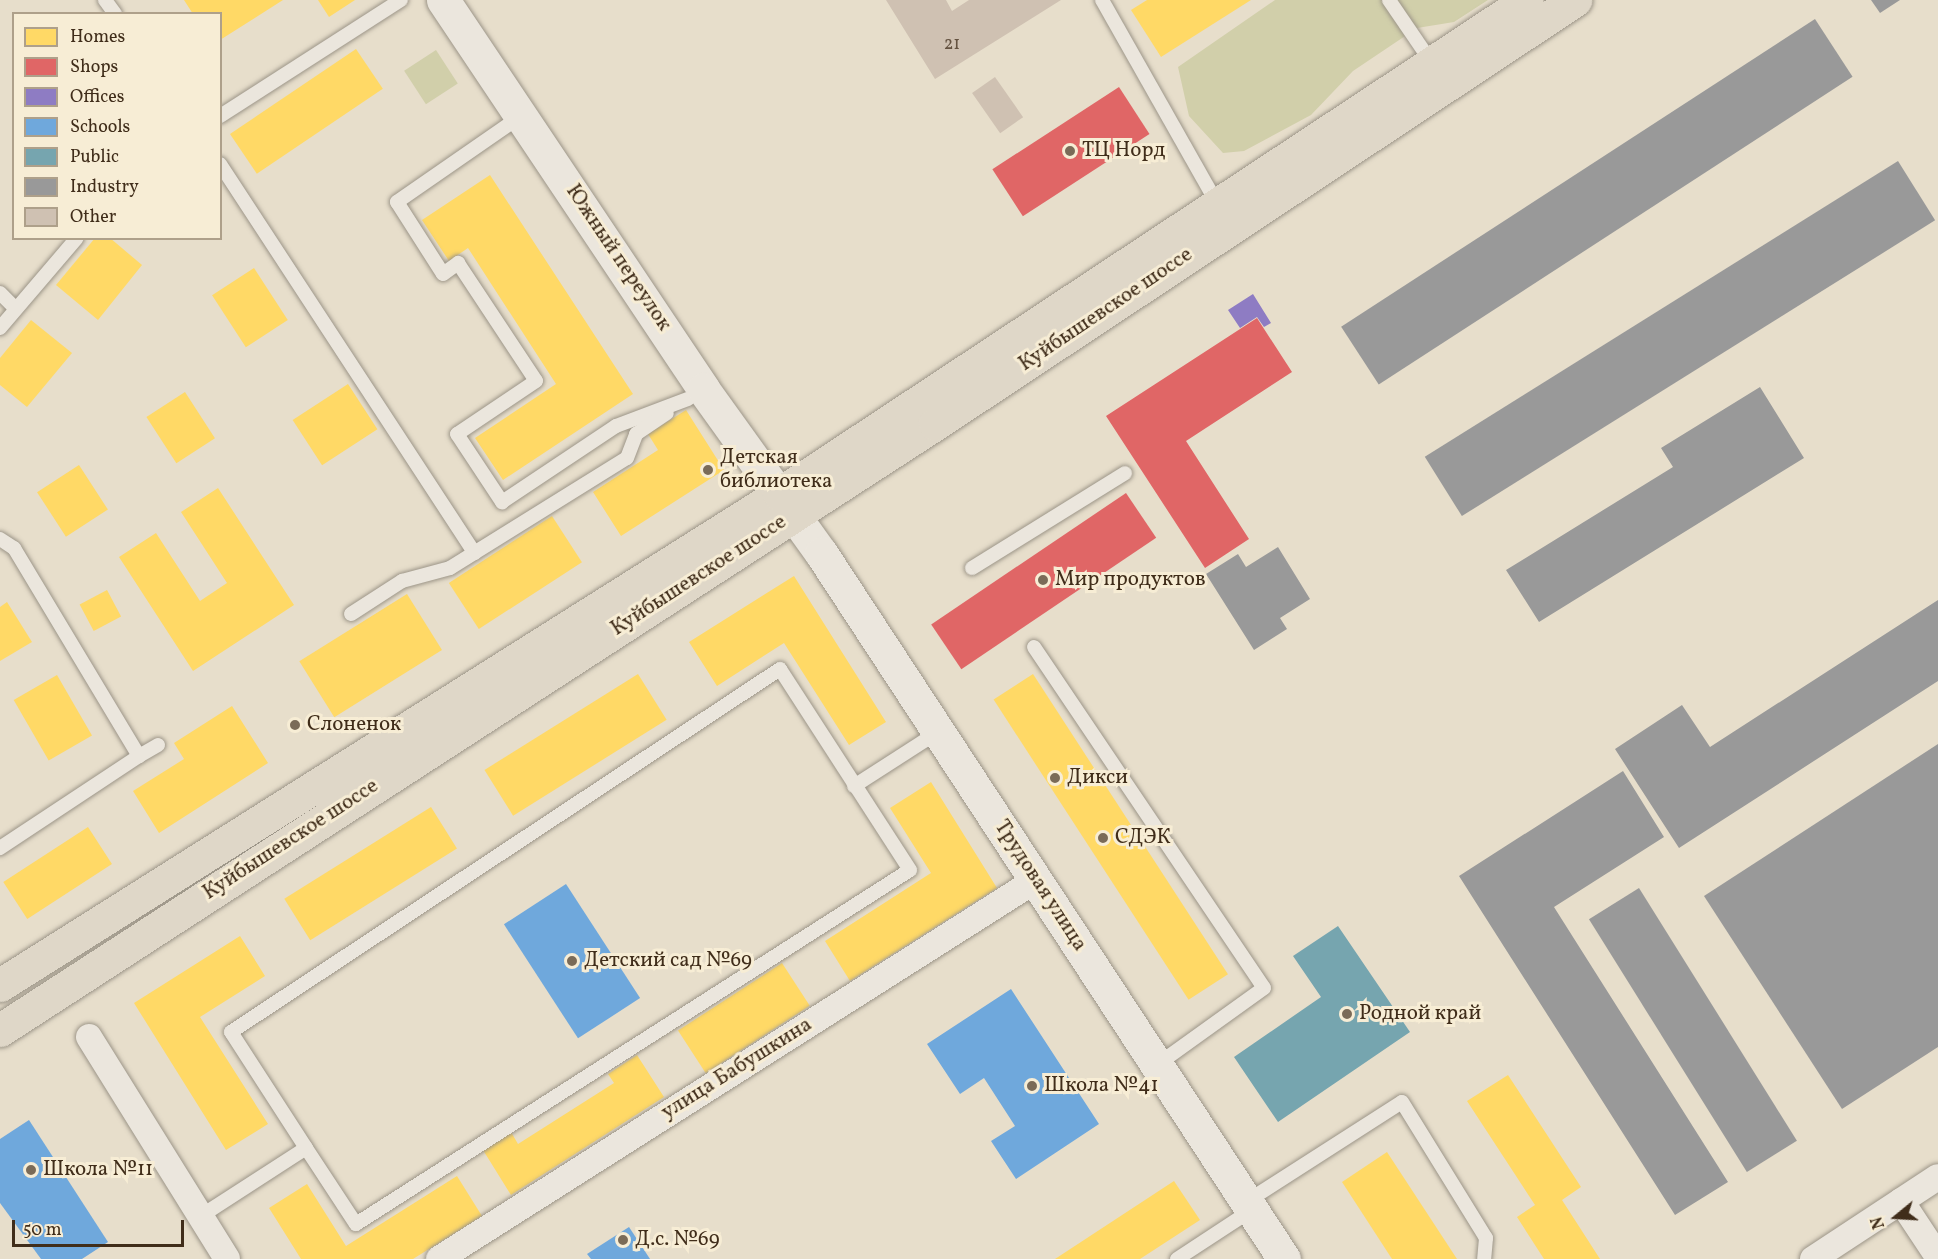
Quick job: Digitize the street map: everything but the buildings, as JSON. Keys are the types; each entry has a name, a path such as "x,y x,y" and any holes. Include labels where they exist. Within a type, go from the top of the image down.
{"main road":[{"name":"Куйбышевское шоссе","path":"0,985 786,505 1216,202 1430,60 1527,0"},
{"name":"Куйбышевское шоссе","path":"0,1032 786,505 1575,0"}],"street":[{"name":"Южный переулок","path":"443,0 523,115 696,394 786,505"},
{"name":"Трудовая улица","path":"786,505 938,731 1284,1259"},
{"name":"улица Бабушкина","path":"439,1259 1036,880"},
{"path":"89,1037 227,1259"},
{"path":"1813,1259 1938,1177"},
{"path":"1901,1201 1938,1257"}],"lane":[{"path":"222,115 401,0"},
{"path":"1102,0 1216,202"},
{"path":"1389,0 1430,60"},
{"path":"523,115 397,202 443,274 458,263 536,381 457,434 502,502 616,426 696,394"},
{"path":"222,167 475,553"},
{"path":"0,328 75,240"},
{"path":"0,293 15,308"},
{"path":"351,614 402,581 450,568 627,458 636,434 696,394"},
{"path":"972,568 1125,473"},
{"path":"0,539 14,548 139,756"},
{"path":"1034,647 1264,988 1157,1065"},
{"path":"780,669 910,870 356,1224 306,1148 231,1032 780,669"},
{"path":"854,786 938,731"},
{"path":"0,848 158,745"},
{"path":"1177,1259 1249,1206 1402,1102 1485,1238 1484,1259"},
{"path":"201,1216 306,1148"}],"shaded area":[{"path":"1275,0 1488,0 1454,22 1417,28 1353,71 1311,115 1244,151 1223,153 1189,116 1178,67"},
{"path":"436,50 458,84 426,104 404,71"}],"place":[{"name":"ТЦ Норд","path":"1070,151"},
{"name":"Детская библиотека","path":"708,470"},
{"name":"Мир продуктов","path":"1043,580"},
{"name":"Слоненок","path":"295,725"},
{"name":"Дикси","path":"1055,778"},
{"name":"СДЭК","path":"1103,838"},
{"name":"Детский сад №69","path":"572,961"},
{"name":"Родной край","path":"1347,1014"},
{"name":"Школа №41","path":"1032,1086"},
{"name":"Школа №11","path":"31,1170"},
{"name":"Д.с. №69","path":"623,1240"}]}
